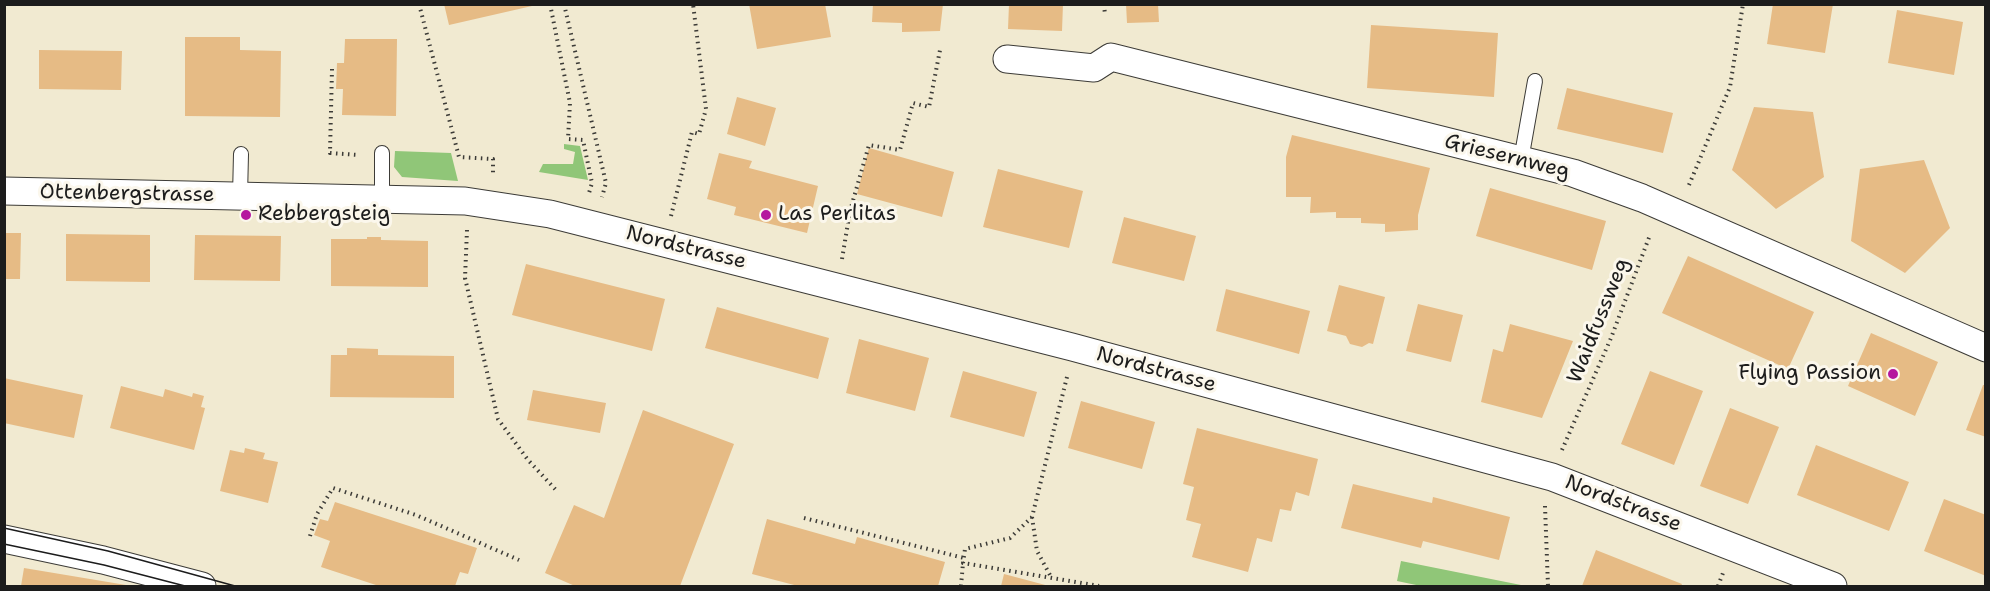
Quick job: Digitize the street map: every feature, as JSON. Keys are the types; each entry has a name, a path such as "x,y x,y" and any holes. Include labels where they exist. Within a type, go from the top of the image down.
{"street":[{"name":"Griesernweg","path":"1007,59 1094,68 1111,57 1573,173 1642,198 1986,348"},
{"name":"Ottenbergstrasse","path":"4,192 382,197 466,213"},
{"name":"Nordstrasse","path":"466,213 550,214 1072,347 1552,477 1833,586"},
{"path":"4,539 103,560 202,586"}],"lane":[{"path":"1521,160 1535,81"},
{"path":"382,153 382,197"},
{"path":"240,196 241,154"}],"path":[{"path":"419,4 459,157 493,159 492,184"},
{"path":"550,4 570,103 568,140 583,140 592,183 588,200"},
{"path":"564,4 606,183 601,204"},
{"path":"669,223 692,132 699,134 706,109 693,4"},
{"path":"1104,4 1105,15"},
{"path":"1686,194 1730,87 1743,4"},
{"path":"849,265 842,262 850,211 869,145 900,150 913,103 929,106 940,50"},
{"path":"332,69 330,153 364,155"},
{"path":"466,213 465,278 498,419 528,460 556,490"},
{"name":"Waidfussweg","path":"1558,459 1611,338 1651,231"},
{"path":"1052,578 1037,551 1032,517 1069,371"},
{"path":"310,536 317,514 333,488 416,515 519,560"},
{"path":"1545,497 1548,586"},
{"path":"961,586 966,549 1010,538 1032,517"},
{"path":"804,518 964,558"},
{"path":"963,564 1099,586"}],"green space":[{"path":"564,144 580,146 588,180 539,172 543,164 573,164 575,152 564,149"},
{"path":"395,151 451,153 458,181 402,177 394,167"},
{"path":"1401,561 1526,586 1421,586 1397,581"}],"building":[{"path":"444,4 532,4 532,6 449,25"},
{"path":"749,4 825,4 831,37 757,49"},
{"path":"873,4 943,4 940,31 902,32 902,23 872,22"},
{"path":"1009,4 1063,4 1062,31 1008,29"},
{"path":"1126,4 1158,4 1159,22 1127,23"},
{"path":"1773,4 1833,4 1825,53 1767,44"},
{"path":"1897,10 1963,22 1954,75 1888,63"},
{"path":"1371,25 1498,33 1494,97 1367,88"},
{"path":"185,37 240,37 240,50 281,51 280,117 185,116"},
{"path":"345,39 397,39 396,116 342,115 343,89 336,89 337,63 344,63"},
{"path":"39,50 122,51 121,90 39,89"},
{"path":"1567,88 1673,113 1663,153 1557,129"},
{"path":"737,97 776,108 765,146 727,134"},
{"path":"1754,107 1813,112 1824,177 1776,209 1732,170"},
{"path":"1292,135 1430,168 1418,215 1418,230 1385,232 1385,224 1361,223 1361,218 1336,218 1336,212 1310,213 1311,197 1286,197 1286,157"},
{"path":"869,148 954,172 942,217 857,194"},
{"path":"719,153 752,161 749,168 818,186 807,233 734,215 736,207 707,199"},
{"path":"1924,160 1950,228 1905,273 1851,241 1860,169"},
{"path":"998,169 1083,191 1069,248 983,227"},
{"path":"1490,188 1606,221 1592,270 1476,236"},
{"path":"1124,217 1196,236 1184,281 1112,263"},
{"path":"4,233 21,233 20,279 4,279"},
{"path":"66,234 150,235 150,282 66,281"},
{"path":"195,235 281,236 280,281 194,280"},
{"path":"367,237 381,237 381,240 428,241 428,287 331,286 331,239 367,239"},
{"path":"1688,256 1814,312 1788,369 1662,313"},
{"path":"526,264 665,299 652,351 512,315"},
{"path":"1339,285 1385,297 1373,344 1369,343 1362,347 1350,344 1346,336 1327,331"},
{"path":"1226,289 1310,311 1299,354 1216,331"},
{"path":"1418,304 1463,315 1451,362 1406,351"},
{"path":"717,307 829,338 818,379 705,348"},
{"path":"1510,324 1573,341 1542,418 1481,402 1493,349 1503,352"},
{"name":"Flying Passion","path":"1871,333 1938,362 1915,416 1848,386"},
{"path":"859,339 929,358 915,411 846,393"},
{"path":"347,348 378,349 378,355 454,356 454,398 330,397 331,355 347,355"},
{"path":"963,371 1037,392 1024,437 950,417"},
{"path":"1650,371 1703,391 1674,465 1621,444"},
{"path":"4,378 83,395 74,438 4,423"},
{"path":"1983,385 1986,385 1986,437 1966,430"},
{"path":"121,386 163,397 165,389 192,397 193,393 204,396 201,407 205,408 194,450 110,428"},
{"path":"533,390 606,403 600,433 527,420"},
{"path":"1081,401 1155,422 1142,469 1068,448"},
{"path":"1730,408 1779,427 1748,504 1700,486"},
{"path":"643,410 734,444 680,586 575,586 545,573 574,505 604,518"},
{"path":"1197,428 1318,459 1309,496 1296,492 1291,511 1280,509 1272,542 1257,538 1248,572 1192,557 1201,524 1186,520 1194,487 1183,484"},
{"path":"1816,445 1909,482 1889,531 1797,495"},
{"path":"245,448 265,453 263,459 278,462 268,503 220,491 230,450 244,453"},
{"path":"1353,484 1432,503 1433,497 1510,517 1499,560 1423,541 1421,548 1341,528"},
{"path":"1944,499 1986,515 1986,576 1924,551"},
{"path":"335,502 477,548 468,574 460,572 455,586 379,586 321,567 330,541 314,535 320,519 328,521"},
{"path":"767,519 855,544 857,537 945,562 938,586 798,586 752,574"},
{"path":"1596,550 1682,584 1681,586 1582,586"},
{"path":"24,568 126,585 21,586"},
{"path":"1004,574 1049,586 1001,586"}],"tram line":[{"path":"4,528 108,551 235,586"},
{"path":"4,544 104,565 185,586"}],"place":[{"name":"Rebbergsteig","path":"246,215"},
{"name":"Las Perlitas","path":"766,215"},
{"name":"Flying Passion","path":"1893,374"}]}
